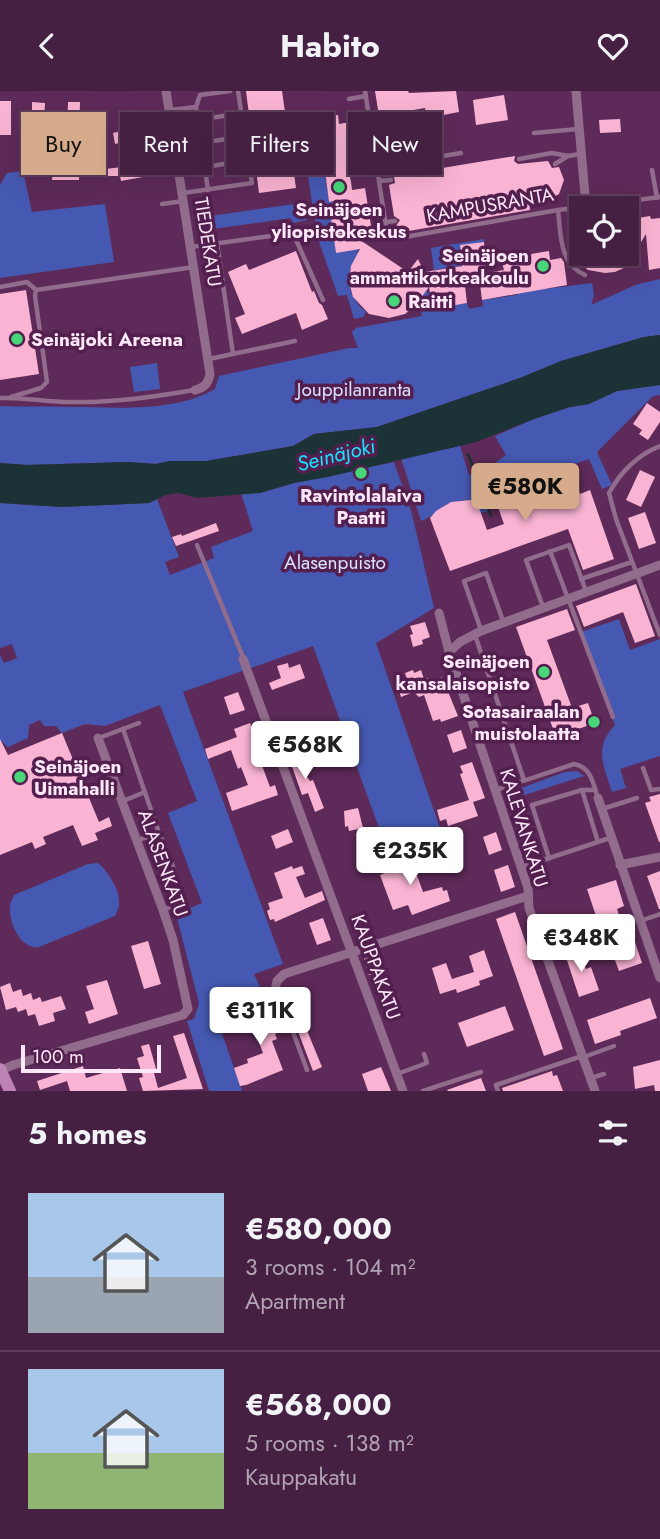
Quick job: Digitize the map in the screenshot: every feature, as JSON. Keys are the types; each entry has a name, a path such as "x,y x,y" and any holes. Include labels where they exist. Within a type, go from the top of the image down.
{"main road":[{"path":"0,1070 10,1091"}],"street":[{"name":"TIEDEKATU","path":"166,91 208,359 209,382 205,387 195,390"},
{"path":"576,91 585,196"},
{"path":"449,652 460,642 478,633 660,565"},
{"name":"KALEVANKATU","path":"439,613 449,652 528,888 529,908 595,1091"},
{"name":"KAUPPAKATU","path":"243,659 403,1091"},
{"name":"ALASENKATU","path":"0,1070 187,1012 189,1003 163,910 98,738"},
{"path":"596,794 660,978"},
{"path":"620,865 660,857"},
{"path":"276,985 284,974 528,896"}],"lane":[{"path":"197,112 200,95 230,91"},
{"path":"238,91 242,112"},
{"path":"349,99 366,94 369,112"},
{"path":"169,110 196,107"},
{"path":"534,133 579,129"},
{"path":"442,156 461,153"},
{"path":"519,159 552,153 568,156 580,154"},
{"path":"555,164 568,156"},
{"path":"652,170 658,197"},
{"path":"205,175 208,190"},
{"path":"162,204 208,190 252,183 251,175"},
{"path":"378,175 385,222 395,221"},
{"path":"379,181 391,180"},
{"path":"381,195 391,193"},
{"name":"KAMPUSRANTA","path":"639,200 658,197"},
{"name":"KAMPUSRANTA","path":"385,222 387,233 393,239 569,209"},
{"path":"558,211 566,261 585,275"},
{"path":"191,247 293,233 323,300"},
{"path":"217,243 233,354"},
{"path":"0,287 27,282 36,290 194,267"},
{"path":"0,398 41,388 47,381 36,290"},
{"path":"208,359 295,341"},
{"path":"11,397 52,402 98,401 195,390"},
{"path":"660,446 648,450 633,463 609,493 660,635"},
{"path":"544,608 526,560 569,544 586,592"},
{"path":"197,545 243,659"},
{"path":"550,551 568,599 572,603 613,717"},
{"path":"581,579 632,562"},
{"path":"504,623 486,573 464,581 524,780"},
{"path":"98,738 139,723"},
{"path":"123,729 177,880 178,897 173,906 163,910"},
{"path":"495,790 574,764 581,765 588,771 596,794"},
{"path":"643,768 651,790 660,789"},
{"path":"550,858 532,805 582,790 596,794"},
{"path":"582,790 598,842"},
{"path":"122,801 145,792"},
{"path":"601,809 637,798"},
{"path":"137,841 159,833"},
{"path":"521,867 611,838"},
{"path":"639,922 660,914"},
{"path":"276,985 307,1070"},
{"path":"498,1091 496,1085 614,1046"},
{"path":"397,1075 428,1063 424,1054"},
{"path":"423,1091 481,1072"},
{"path":"591,1078 604,1074"}],"green space":[{"path":"21,171 21,175 24,175 32,212 105,204 114,262 0,278 0,185 7,173"},
{"path":"308,175 325,175 329,202 346,199 349,216 332,218 336,252 358,249 350,272 349,285 353,297 366,312 363,317 354,319 347,295 338,296 318,239"},
{"path":"301,203 307,220 293,223 291,218 198,231 196,218"},
{"path":"484,239 484,242 460,246 463,266 434,270 431,248"},
{"name":"Jouppilanranta","path":"515,278 529,291 592,283 594,295 591,305 635,285 660,279 660,335 644,337 561,361 520,378 377,427 314,434 293,446 206,461 170,461 156,464 0,463 0,406 126,408 181,402 215,389 219,376 358,348 352,332 356,328 422,316 419,300 426,287 427,293 430,292 433,308 467,303 469,309 483,306 482,300 517,295"},
{"path":"157,363 160,389 134,392 130,367"},
{"path":"660,385 660,395 653,396 597,452 612,485 602,489 589,459 517,485 525,509 498,507 481,513 470,500 460,501 446,505 421,521 401,458 460,446 469,475 492,465 506,455 495,436 534,419 570,407 589,404 617,391"},
{"name":"Alasenpuisto","path":"394,462 412,514 434,608 376,643 441,831 387,850 313,646 183,692 283,964 254,974 264,996 216,1016 242,1091 209,1091 187,1021 194,1019 199,1003 176,914 202,903 168,813 197,801 160,705 105,726 85,724 62,733 56,726 44,726 40,720 29,725 28,738 8,747 0,740 0,655 4,663 17,658 12,644 0,648 0,503 62,507 149,503 157,499 179,557 165,562 170,575 214,558 211,547 253,531 241,493 260,493"},
{"path":"619,619 630,650 660,639 660,756 620,769 626,788 612,792 602,749 608,733 615,725 581,632"},
{"path":"577,771 584,776 518,797 516,790 565,772"},
{"path":"98,863 110,876 118,894 119,906 115,916 39,947 33,947 21,940 11,920 10,905 14,895 88,864"}],"water":[{"name":"Seinäjoki","path":"660,335 660,385 617,391 589,404 570,407 534,419 476,442 260,493 197,498 179,493 165,495 149,503 62,507 0,503 0,463 156,464 170,461 206,461 293,446 314,434 377,427 520,378 561,361 644,337"}],"building":[{"path":"246,91 282,91 285,112 249,112"},
{"path":"375,91 456,91 459,112 442,115 442,112 426,112 425,108 378,112"},
{"path":"504,95 508,120 476,125 473,100"},
{"path":"0,101 11,101 11,135 0,135"},
{"path":"32,102 45,103 45,112 32,112"},
{"path":"68,102 80,102 80,112 68,112"},
{"path":"334,115 338,115 339,124 348,122 348,175 352,190 365,188 373,238 360,240 408,272 418,259 424,272 463,266 460,245 484,242 487,273 504,270 501,259 549,251 550,260 561,258 564,262 567,285 482,300 480,284 465,286 467,303 433,309 429,287 415,306 405,314 389,318 369,314 353,297 349,282 351,266 360,249 336,253 331,218 349,216 346,199 329,202 326,175 334,175"},
{"path":"620,119 621,132 600,133 599,120"},
{"path":"120,131 120,143 115,144 113,133"},
{"path":"515,156 514,161 518,164 548,161 552,168 559,167 564,180 559,194 548,200 528,195 530,210 397,233 396,226 400,220 394,216 389,185 395,183 394,176 442,175 442,168"},
{"path":"120,167 120,175 143,177 121,181 120,176 105,176 106,169"},
{"path":"52,175 79,175 79,180 52,180"},
{"path":"257,175 294,175 296,188 259,193"},
{"path":"639,218 660,218 660,268 649,270 646,234 639,246"},
{"path":"296,251 312,292 314,291 328,319 302,330 296,313 242,334 235,318 245,314 228,272 246,264 249,270"},
{"path":"583,266 627,266 615,272 588,270"},
{"name":"Seinäjoki Areena","path":"26,290 39,374 0,380 0,294"},
{"path":"647,403 660,412 660,422 648,440 639,434 642,430 633,424"},
{"path":"570,466 580,494 590,490 614,559 583,570 568,529 450,571 430,518 436,511 451,502 477,502 487,530 504,524 498,507 524,508 516,485"},
{"path":"640,470 655,477 641,507 626,500"},
{"path":"645,512 656,543 639,549 628,518"},
{"path":"216,523 219,531 176,546 172,537 182,536"},
{"path":"636,584 655,636 635,643 623,612 584,627 576,606"},
{"path":"567,609 575,630 547,640 572,708 588,703 595,723 556,737 516,627"},
{"path":"425,622 430,637 422,640 423,644 413,647 410,626"},
{"path":"288,663 289,668 300,664 305,678 272,690 269,683 281,678 277,666"},
{"path":"413,670 414,673 421,670 424,679 428,678 430,682 442,677 458,716 441,722 440,719 433,721 424,695 419,697 414,692 401,697 397,685 408,682 405,673"},
{"path":"238,692 245,710 230,715 224,697"},
{"path":"250,723 257,740 253,741 270,787 275,785 278,795 232,811 226,793 248,785 241,767 238,769 231,750 208,759 205,749 237,737 234,729"},
{"path":"461,730 467,748 453,753 447,735"},
{"path":"62,733 99,822 109,817 112,826 95,833 98,840 82,846 73,825 43,837 46,844 35,849 32,842 0,855 0,739 8,755"},
{"path":"296,748 306,775 310,781 313,780 324,808 315,812 308,793 302,795 287,752"},
{"path":"472,762 485,798 473,802 478,816 448,826 446,819 440,821 437,810 469,800 460,766"},
{"path":"660,794 659,842 645,803 651,801 649,797"},
{"path":"358,808 363,828 349,831 348,826 345,827 344,811"},
{"path":"288,829 293,842 276,849 271,836"},
{"path":"496,832 502,850 489,855 483,837"},
{"path":"408,850 423,892 442,887 443,891 447,890 450,901 412,915 408,905 393,910 380,875 395,869 390,856"},
{"path":"508,865 515,887 501,892 494,870"},
{"path":"292,866 293,869 302,866 305,874 296,877 305,898 322,891 325,900 275,922 274,919 270,920 268,903 283,898 274,873"},
{"path":"660,871 660,909 659,909 647,876"},
{"path":"616,880 624,906 617,909 622,924 607,930 602,914 596,916 587,889"},
{"path":"515,912 563,1049 544,1056 496,919"},
{"path":"323,918 331,940 317,945 309,923"},
{"path":"634,939 642,963 619,971 610,947"},
{"path":"148,941 161,984 144,989 131,946"},
{"path":"579,949 586,969 591,967 599,990 579,997 565,954"},
{"path":"484,950 493,976 479,981 480,985 457,993 456,989 440,994 432,968 446,963 452,979 474,972 469,956"},
{"path":"376,955 384,970 369,975 364,959"},
{"path":"107,980 118,1014 89,1024 85,1012 94,1009 86,986"},
{"path":"10,983 13,992 21,989 23,996 31,993 33,1000 40,997 42,1002 61,996 66,1009 53,1013 55,1021 39,1026 35,1014 28,1016 26,1009 18,1012 16,1007 6,1010 0,987"},
{"path":"290,989 322,1067 313,1071 283,992"},
{"path":"650,998 657,1018 620,1031 621,1035 595,1044 587,1020"},
{"path":"263,1001 265,1007 268,1007 277,1033 277,1039 272,1041 283,1070 240,1086 234,1068 263,1053 256,1034 253,1035 246,1007"},
{"path":"505,1006 514,1030 467,1047 458,1023"},
{"path":"184,1033 203,1089 143,1091 139,1078 143,1077 137,1058 144,1056 141,1046 149,1044 157,1072 154,1073 158,1088 187,1078 173,1036"},
{"path":"660,1060 660,1091 655,1091 654,1085 635,1089 633,1067"},
{"path":"83,1066 86,1078 120,1068 127,1091 70,1091 67,1081 40,1090 37,1081"},
{"path":"381,1067 391,1091 368,1091 362,1074"},
{"path":"552,1071 553,1076 557,1075 563,1091 503,1091 502,1088"},
{"path":"481,1078 486,1091 447,1090"}],"waterway":[{"path":"468,454 474,470"},
{"path":"476,475 491,516"}],"place":[{"name":"Seinäjoen yliopistokeskus","path":"339,187"},
{"name":"Seinäjoen ammattikorkeakoulu","path":"543,266"},
{"name":"Raitti","path":"394,301"},
{"name":"Seinäjoki Areena","path":"17,339"},
{"name":"Ravintolalaiva Paatti","path":"361,473"},
{"name":"Seinäjoen kansalaisopisto","path":"544,672"},
{"name":"Sotasairaalan muistolaatta","path":"594,722"},
{"name":"Seinäjoen Uimahalli","path":"20,777"}]}
